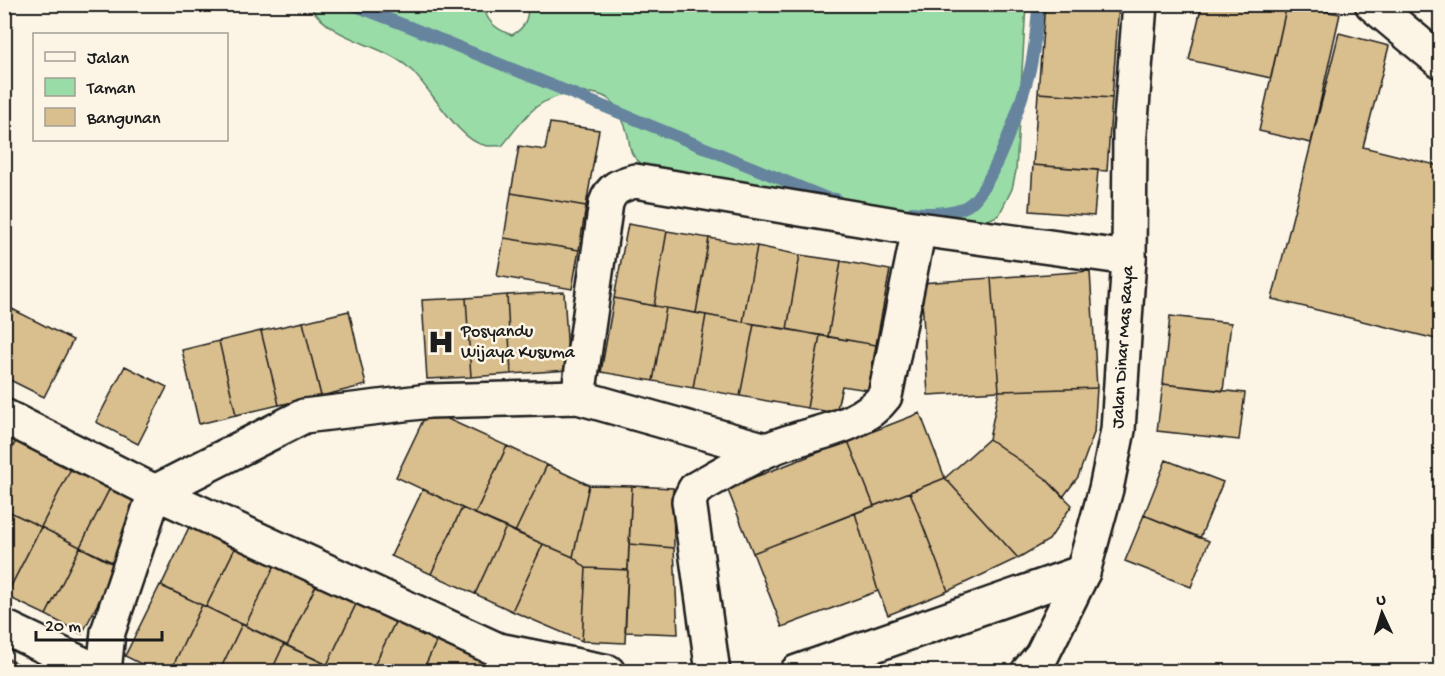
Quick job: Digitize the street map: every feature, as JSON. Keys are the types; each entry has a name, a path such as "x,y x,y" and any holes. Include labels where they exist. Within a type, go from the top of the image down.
{"street":[{"name":"Jalan Dinar Mas Raya","path":"1028,672 1042,655 1083,572 1106,489 1118,430 1129,258 1130,133 1140,4"},
{"path":"1372,4 1440,61"},
{"path":"578,397 606,203 609,194 615,188 635,181 919,229 1129,258"},
{"path":"713,672 689,501 695,489 766,450 861,418 877,407 885,396 919,229"},
{"path":"105,672 108,632 155,492 304,416 429,400 578,397 766,450"},
{"path":"4,416 496,661 608,672"},
{"path":"797,672 1083,572"},
{"path":"4,627 99,672"}],"green space":[{"path":"309,5 484,5 489,20 501,30 512,35 525,23 528,5 1026,5 1016,171 1012,189 999,215 982,223 651,171 632,153 627,130 615,105 607,98 591,93 561,96 543,103 527,116 502,146 486,146 464,134 408,67 396,58 331,27 319,18"}],"building":[{"path":"1045,4 1119,4 1112,98 1038,93"},
{"path":"1202,4 1287,4 1271,78 1189,60"},
{"path":"1287,4 1340,14 1311,143 1259,131"},
{"path":"1339,33 1389,46 1363,147 1440,166 1440,340 1272,299"},
{"path":"1038,93 1112,98 1107,171 1033,165"},
{"path":"550,123 599,130 586,206 511,193 519,146 545,150"},
{"path":"1033,165 1098,170 1094,216 1030,211"},
{"path":"511,193 586,206 579,250 504,238"},
{"path":"628,224 667,231 654,306 614,298"},
{"path":"667,231 709,238 696,313 654,306"},
{"path":"504,238 579,250 572,289 497,276"},
{"path":"709,238 757,246 743,322 696,313"},
{"path":"757,246 800,255 787,329 743,322"},
{"path":"800,255 841,261 828,337 787,329"},
{"path":"841,261 890,270 876,345 828,337"},
{"path":"1090,271 1097,388 999,391 991,278"},
{"path":"991,278 999,391 928,395 921,283"},
{"path":"564,292 569,370 511,374 507,295"},
{"path":"507,295 511,374 471,377 466,298"},
{"path":"466,298 471,377 427,379 422,300"},
{"path":"614,298 666,308 653,381 601,372"},
{"path":"4,305 12,309 4,324"},
{"path":"666,308 706,315 693,388 653,381"},
{"path":"12,309 73,340 44,397 4,377 4,324"},
{"path":"349,311 366,385 321,396 303,322"},
{"path":"706,315 754,324 740,396 693,388"},
{"path":"1170,316 1231,323 1223,391 1163,384"},
{"path":"303,322 321,396 279,405 261,331"},
{"path":"754,324 820,335 807,408 740,396"},
{"path":"261,331 279,405 236,415 219,341"},
{"path":"820,335 876,345 868,390 842,386 836,413 807,408"},
{"path":"219,341 236,415 199,424 182,350"},
{"path":"125,366 167,387 138,444 96,422"},
{"path":"1163,384 1245,393 1239,440 1157,431"},
{"path":"1097,388 1094,433 1078,477 1063,497 1045,478 989,439 999,391"},
{"path":"428,410 507,446 475,514 396,477"},
{"path":"920,413 945,478 874,506 848,441"},
{"path":"4,428 19,435 4,464"},
{"path":"19,435 74,463 41,527 4,509 4,464"},
{"path":"989,439 1045,478 1072,505 1049,540 1018,558 945,478"},
{"path":"848,441 874,506 753,553 727,488"},
{"path":"507,446 547,465 515,532 475,514"},
{"path":"1166,460 1223,482 1200,538 1144,515"},
{"path":"74,463 113,482 80,547 41,527"},
{"path":"547,465 589,485 573,557 515,532"},
{"path":"945,478 1018,558 948,591 910,492"},
{"path":"113,482 145,498 112,562 80,547"},
{"path":"589,485 632,486 628,570 586,568 573,557"},
{"path":"632,486 673,488 674,548 629,544"},
{"path":"423,489 462,508 431,574 391,556"},
{"path":"910,492 948,591 888,615 878,591 855,513"},
{"path":"462,508 506,527 475,594 431,574"},
{"path":"4,509 41,527 6,596 4,596"},
{"path":"855,513 878,591 782,627 753,553"},
{"path":"1144,515 1209,541 1191,587 1125,561"},
{"path":"192,521 238,542 206,607 161,586"},
{"path":"41,527 80,547 46,615 6,596"},
{"path":"506,527 543,544 512,611 475,594"},
{"path":"238,542 277,561 245,626 206,607"},
{"path":"543,544 573,557 586,568 582,641 512,611"},
{"path":"629,544 674,548 678,634 625,632"},
{"path":"80,547 117,566 82,634 46,615"},
{"path":"277,561 318,581 287,646 245,626"},
{"path":"586,568 628,570 625,643 582,641"},
{"path":"318,581 358,600 327,665 287,646"},
{"path":"160,585 202,605 170,672 157,672 125,656"},
{"path":"358,600 397,618 371,672 341,672 327,665"},
{"path":"202,605 242,624 219,672 170,672"},
{"path":"397,618 438,638 422,672 371,672"},
{"path":"242,624 284,644 271,672 219,672"},
{"path":"438,638 486,660 481,672 422,672"},
{"path":"284,644 324,663 320,672 271,672"},
{"path":"4,657 35,672 4,672"},
{"path":"324,663 327,665 341,672 320,672"}],"waterway":[{"path":"350,4 827,198 836,199"},
{"path":"912,212 940,212 962,208 977,197 987,182 1015,119 1028,79 1038,10 1036,4"}],"place":[{"name":"Posyandu Wijaya Kusuma","path":"441,342"}]}
